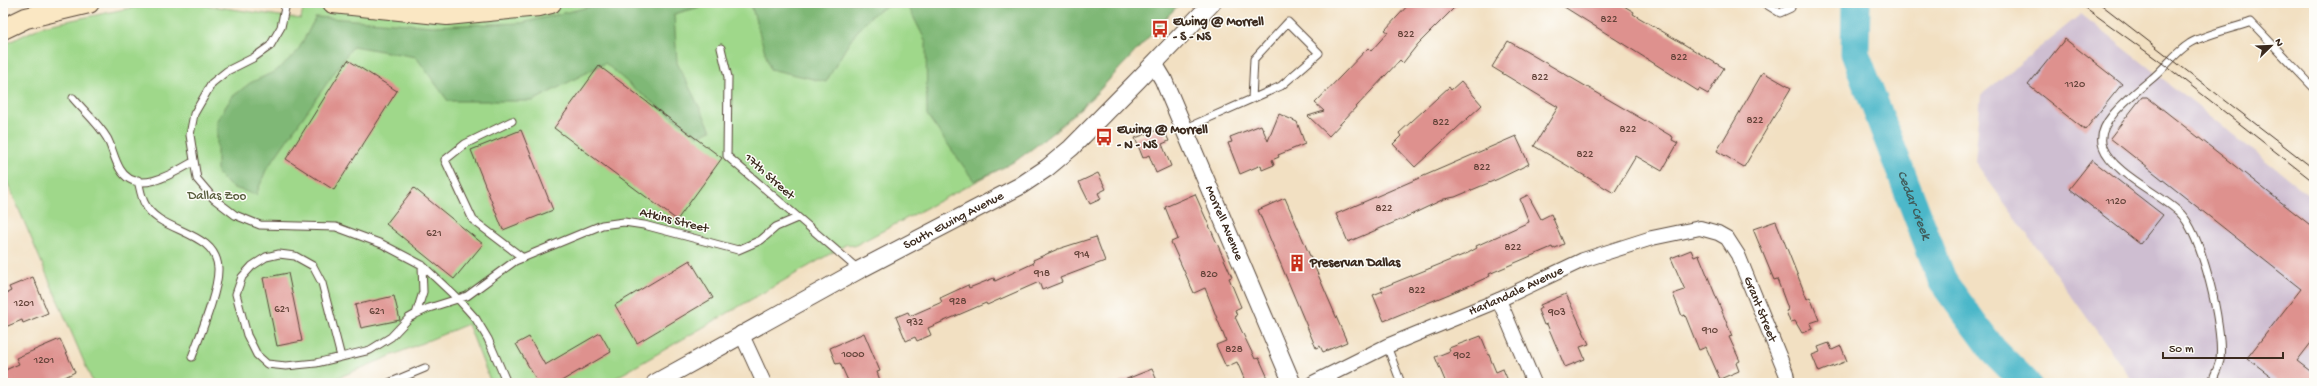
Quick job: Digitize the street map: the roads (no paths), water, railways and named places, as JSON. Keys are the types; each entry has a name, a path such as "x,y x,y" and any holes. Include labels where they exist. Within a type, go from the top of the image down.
{"main road":[{"path":"3,29 26,18 88,3"},
{"path":"333,3 447,15 539,6 551,3"}],"street":[{"name":"South Ewing Avenue","path":"655,383 741,333 1020,186 1047,168 1071,148 1212,3"},
{"name":"Morrell Avenue","path":"1154,64 1163,79 1292,383"},
{"name":"Harlandale Avenue","path":"1313,383 1387,346 1499,300 1583,260 1652,238 1700,228 1718,233 1726,238"},
{"name":"Grant Street","path":"1726,238 1738,255 1786,373 1788,383"},
{"path":"1499,300 1534,383"},
{"path":"741,333 764,383"}],"lane":[{"path":"286,3 281,27 270,46 253,58 227,71 212,83 194,114 190,135 193,162 197,179 214,200 235,214 260,225 336,227 382,244 422,266 459,300 476,319 488,339 506,383"},
{"path":"1764,3 1780,13 1791,8 1791,3"},
{"path":"1184,129 1252,99 1281,86 1319,53 1288,22 1254,59 1252,99"},
{"path":"2212,382 2220,360 2220,328 2213,296 2190,227 2179,212 2116,165 2103,147 2101,138 2104,128 2130,96 2154,77 2189,44 2251,22 2314,88"},
{"name":"17th Street","path":"721,48 728,77 727,156 859,270"},
{"path":"73,98 106,137 121,170 131,180 152,182 168,176 193,162"},
{"path":"512,121 464,144 445,160 473,220 523,258"},
{"path":"138,180 145,205 163,222 200,239 213,254 218,268 212,298 192,357"},
{"name":"Atkins Street","path":"416,314 429,308 459,300 467,296 501,270 523,258 602,225 624,222 644,224 738,250 761,240 776,227 797,218"},
{"path":"341,357 322,283 313,266 295,256 279,254 266,256 252,266 242,277 236,294 247,335 257,354 267,364 286,366 316,363 341,357 370,350 391,337 409,318 416,314 423,292 422,266"},
{"path":"1387,346 1401,383"},
{"path":"389,383 424,368"}],"waterway":[{"name":"Cedar Creek","path":"1856,3 1855,53 1943,282 1993,350 2026,383"}],"tram line":[{"path":"2079,3 2166,66 2314,182"},
{"path":"2099,3 2314,169"}],"place":[{"name":"Ewing @ Morrell - S - NS","path":"1160,29"},
{"name":"Ewing @ Morrell - N - NS","path":"1104,137"},
{"name":"Preservan Dallas","path":"1297,263"}],"park label":[{"name":"Dallas Zoo","path":"217,196"}]}
